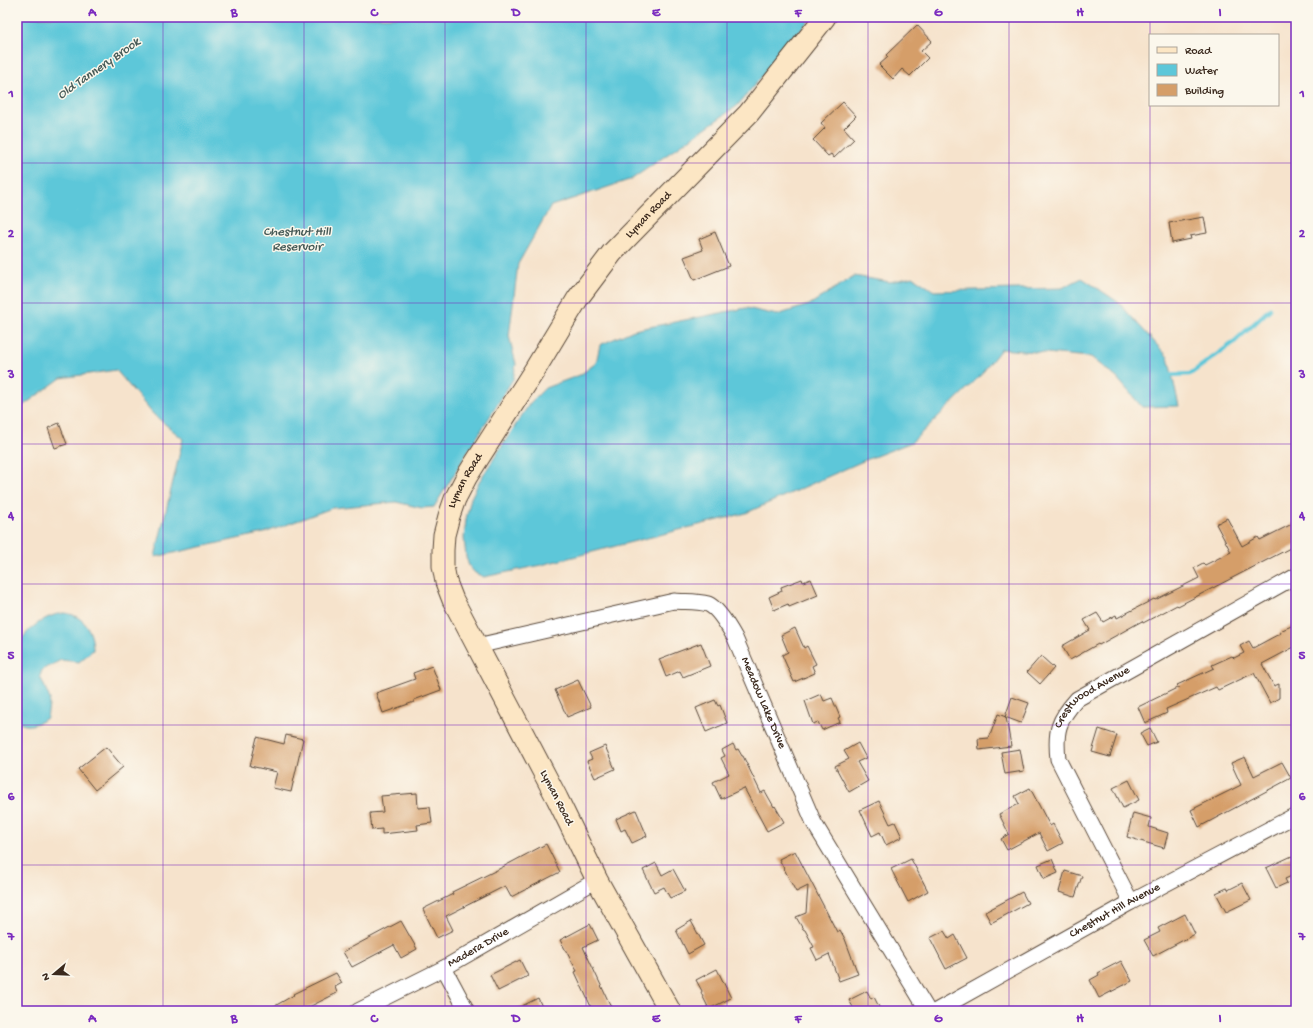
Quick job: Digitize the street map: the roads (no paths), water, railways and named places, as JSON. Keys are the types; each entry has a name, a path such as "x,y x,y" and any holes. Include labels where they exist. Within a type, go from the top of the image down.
{"street":[{"name":"Lyman Road","path":"670,1011 597,880 557,798 453,600 446,582 443,566 444,535 455,499 467,476 534,371 578,298 595,274 622,242 749,113 825,17"},
{"name":"Crestwood Avenue","path":"1131,902 1058,760 1056,744 1058,728 1066,712 1077,699 1296,576"},
{"name":"Meadow Lake Drive","path":"477,646 674,601 710,605 722,618 735,638 814,823 928,1011"},
{"name":"Chestnut Hill Avenue","path":"936,1011 1131,902 1296,815"},
{"name":"Madera Drive","path":"358,1011 444,968 597,880"},
{"path":"444,968 467,1011"}],"water":[{"name":"Chestnut Hill Reservoir","path":"17,17 812,17 737,106 632,179 551,206 518,264 509,336 516,364 513,379 434,507 422,508 396,502 332,508 264,533 155,557 183,439 153,414 116,370 61,378 17,410"},
{"path":"854,276 890,282 913,277 934,291 1062,288 1082,278 1118,302 1168,357 1179,406 1142,407 1117,378 1091,357 1001,349 979,377 912,442 863,461 746,513 541,565 484,577 475,573 469,566 466,557 464,538 466,519 471,498 480,480 530,403 545,388 580,375 596,363 600,345 634,330 746,308 777,315 809,305"},
{"path":"65,613 83,621 89,631 93,643 93,650 79,662 61,660 42,670 40,676 50,699 47,718 32,725 24,725 17,721 17,647 25,635 37,624 51,616"}],"waterway":[{"path":"1168,373 1172,375 1190,374 1233,343 1270,309"}],"water label":[{"name":"Old Tannery Brook","path":"99,69"}]}
